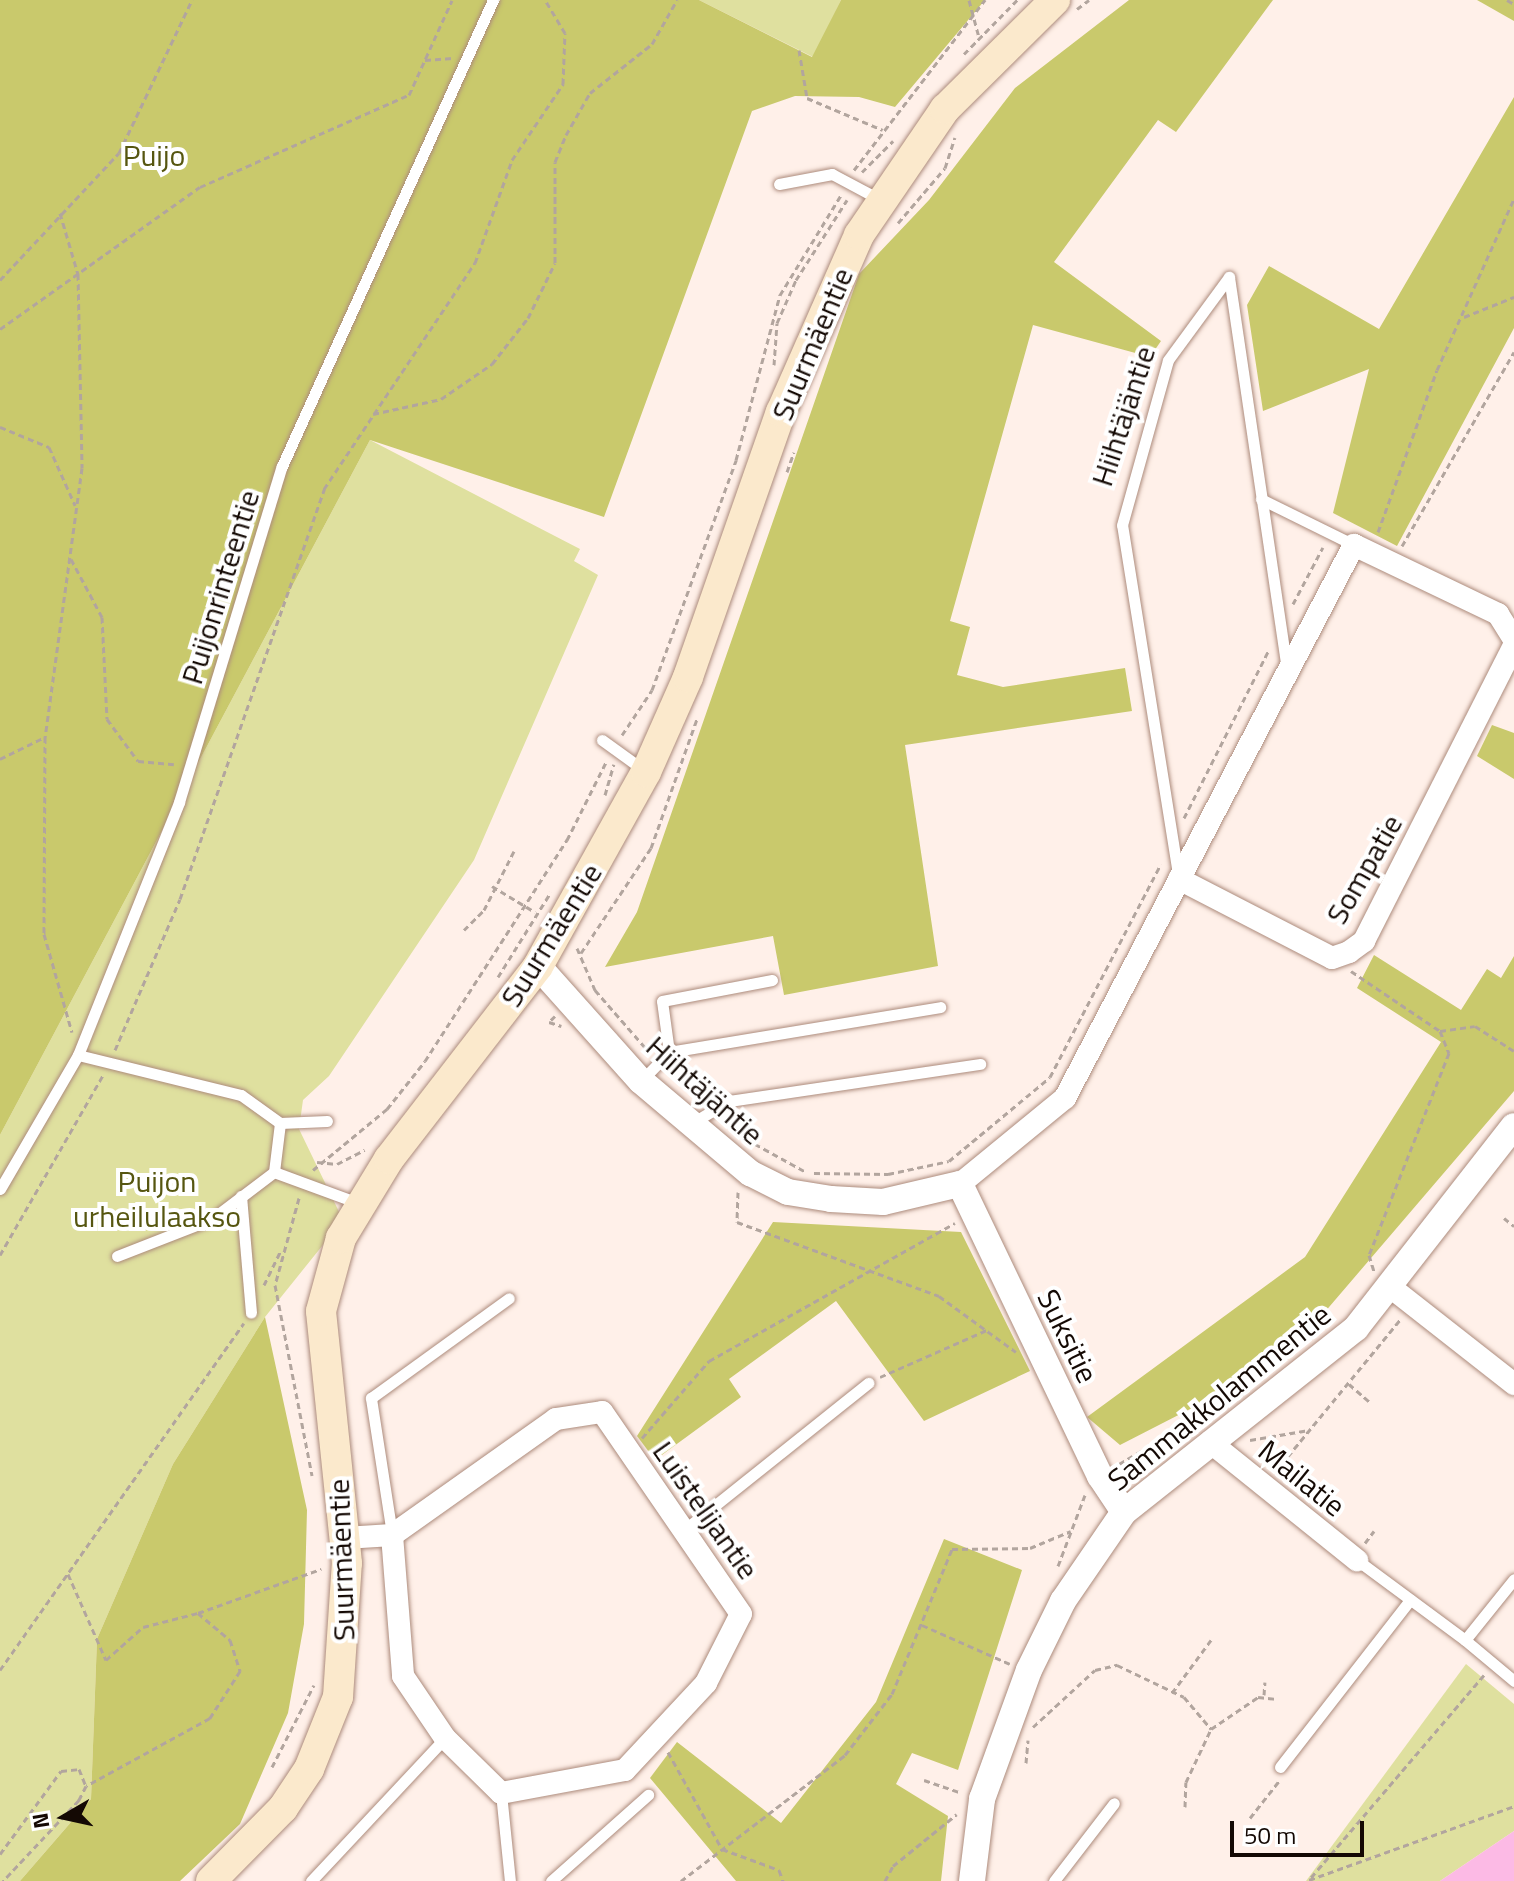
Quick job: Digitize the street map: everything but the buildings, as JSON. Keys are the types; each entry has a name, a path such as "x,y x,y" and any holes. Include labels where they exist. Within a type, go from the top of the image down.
{"main road":[{"name":"Suurmäentie","path":"211,1881 283,1808 309,1769 338,1697 347,1646 345,1538 321,1311 341,1238 362,1204 538,966 646,772 688,677 781,412 881,200 945,109 1047,4"}],"street":[{"name":"Sompatie","path":"1179,879 1332,958 1364,941 1514,643 1498,614 1362,548"},
{"name":"Hiihtäjäntie","path":"538,966 651,1072 688,1126 788,1192 883,1202 960,1184 1065,1098 1179,879 1286,663 1362,548"},
{"name":"Sammakkolammentie","path":"972,1881 982,1799 1029,1670 1063,1601 1124,1512 1210,1442 1324,1358 1382,1282 1514,1126"},
{"name":"Suksitie","path":"960,1184 1100,1476 1124,1512"},
{"path":"1382,1282 1514,1384"},
{"name":"Luistelijantie","path":"392,1535 556,1419 602,1412 741,1614 706,1683 625,1770 501,1793"},
{"name":"Mailatie","path":"1210,1442 1358,1555"},
{"path":"345,1538 392,1535 403,1676 445,1738 501,1793"}],"lane":[{"name":"Puijonrinteentie","path":"0,1189 78,1055 190,765 282,466 493,0"},
{"path":"779,184 832,174 881,200"},
{"name":"Hiihtäjäntie","path":"1179,879 1122,525 1168,360 1229,277 1286,663"},
{"path":"1261,499 1362,548"},
{"path":"602,740 646,772"},
{"path":"669,1052 662,1001 772,980"},
{"path":"651,1072 669,1052 940,1007"},
{"path":"78,1055 241,1095 280,1123 327,1121"},
{"path":"688,1126 729,1101 980,1064"},
{"path":"117,1256 212,1219 274,1172 280,1123"},
{"path":"274,1172 362,1204"},
{"path":"241,1196 251,1313"},
{"path":"392,1535 371,1398 509,1298"},
{"path":"684,1530 868,1383"},
{"path":"1358,1555 1514,1681"},
{"path":"1465,1640 1514,1579"},
{"path":"1280,1767 1410,1600"},
{"path":"311,1881 445,1738"},
{"path":"501,1793 510,1881"},
{"path":"551,1881 648,1795"},
{"path":"1054,1881 1114,1803"}],"path":[{"path":"0,280 119,153 192,0"},
{"path":"0,329 200,187 409,95 452,0"},
{"path":"0,1255 22,1223 110,1063 180,899 324,489 475,263 512,160 563,84 565,33 545,0"},
{"path":"373,414 451,393 492,364 528,318 555,263 555,162 566,135 590,93 652,44 677,0"},
{"path":"969,0 979,37"},
{"path":"0,1670 251,1313 282,1248 305,1183 318,1160 387,1109 525,906 617,751 652,690 678,618 767,364 780,295 883,130 971,12 985,0"},
{"path":"954,67 979,37 1047,4 1089,0"},
{"path":"1507,0 1514,4"},
{"path":"799,50 807,98 883,130"},
{"path":"425,60 467,57"},
{"path":"888,232 945,168 957,133"},
{"path":"772,379 777,323 850,185 899,135"},
{"path":"1362,548 1514,199"},
{"path":"1507,218 1514,209"},
{"path":"60,213 78,274 77,509 45,737 44,934 78,1055"},
{"path":"1464,317 1514,297"},
{"path":"1393,562 1514,352"},
{"path":"0,427 49,447 77,509"},
{"path":"783,484 796,441"},
{"path":"733,1132 806,1172 888,1174 949,1161 1050,1077 1281,624 1331,534"},
{"path":"70,558 102,617 107,719 138,761 190,765"},
{"path":"581,953 651,848 703,704"},
{"path":"603,800 617,751 638,732"},
{"path":"0,759 45,737"},
{"path":"464,930 484,910 492,886 514,851"},
{"path":"493,984 535,912 556,885"},
{"path":"492,886 561,928 581,953 595,990 651,1072"},
{"path":"1332,958 1440,1031 1449,1053 1369,1255 1382,1282"},
{"path":"1440,1031 1475,1026 1514,1051"},
{"path":"318,1160 353,1159 375,1141"},
{"path":"738,1179 737,1222 939,1296 1021,1355"},
{"path":"1504,1218 1514,1226"},
{"path":"630,1452 709,1361 961,1219"},
{"path":"282,1248 275,1285 314,1483"},
{"path":"1279,1467 1405,1314"},
{"path":"868,1383 987,1330"},
{"path":"1348,1383 1370,1402"},
{"path":"1239,1441 1309,1430"},
{"path":"681,1881 845,1755 892,1694 952,1549 1030,1548 1073,1530"},
{"path":"1358,1555 1374,1531"},
{"path":"321,1559 322,1584"},
{"path":"68,1574 106,1660 143,1627 198,1613 321,1569"},
{"path":"3,1881 86,1786 210,1718 240,1671 230,1640 198,1613"},
{"path":"922,1625 1015,1666"},
{"path":"1172,1693 1211,1640"},
{"path":"1309,1881 1493,1664"},
{"path":"1025,1727 1040,1728 1095,1670 1117,1665 1172,1693 1211,1729"},
{"path":"272,1767 316,1677"},
{"path":"1264,1695 1265,1682"},
{"path":"1264,1695 1276,1699"},
{"path":"1185,1807 1186,1782 1211,1729 1264,1695"},
{"path":"1023,1733 1026,1763"},
{"path":"658,1734 722,1849 779,1870 783,1881"},
{"path":"0,1854 61,1771 79,1769 86,1786"},
{"path":"924,1780 965,1794"},
{"path":"1309,1881 1514,1806"},
{"path":"885,1881 893,1866 960,1812"}],"green space":[{"name":"Puijo","path":"0,0 699,0 812,57 841,0 985,0 895,107 859,97 795,96 752,111 604,517 370,440 0,1135"},
{"path":"699,0 841,0 813,57"},
{"path":"1129,0 1273,0 1176,132 1158,120 1054,262 1161,341 1150,357 1033,325 950,621 970,627 957,675 1003,687 1125,668 1132,711 905,745 938,966 784,995 773,936 605,967 637,912 859,274 929,200 1015,88"},
{"path":"1477,0 1514,0 1514,21"},
{"path":"1514,97 1514,328 1397,546 1333,513 1369,369 1263,411 1247,305 1269,266 1379,329"},
{"name":"Puijon urheilulaakso","path":"370,440 580,549 574,561 598,575 474,860 329,1076 303,1100 299,1129 343,1220 265,1317 173,1464 97,1639 91,1799 20,1881 0,1881 0,1135"},
{"path":"1492,725 1514,733 1514,779 1477,756"},
{"path":"1374,955 1461,1010 1487,969 1501,978 1514,956 1514,1091 1282,1362 1120,1445 1087,1417 1305,1257 1441,1042 1357,988"},
{"path":"773,1222 961,1232 1030,1371 924,1421 836,1301 729,1379 741,1397 655,1460 637,1436"},
{"path":"265,1317 307,1510 304,1624 288,1713 240,1824 180,1881 20,1881 91,1799 97,1639 173,1464"},
{"path":"944,1539 1022,1570 958,1770 912,1753 896,1784 948,1816 941,1881 736,1881 650,1778 677,1742 781,1823 876,1702"},
{"path":"1466,1664 1514,1704 1514,1831 1440,1881 1306,1881"}],"shaded area":[{"path":"1514,1831 1514,1881 1440,1881"}]}
